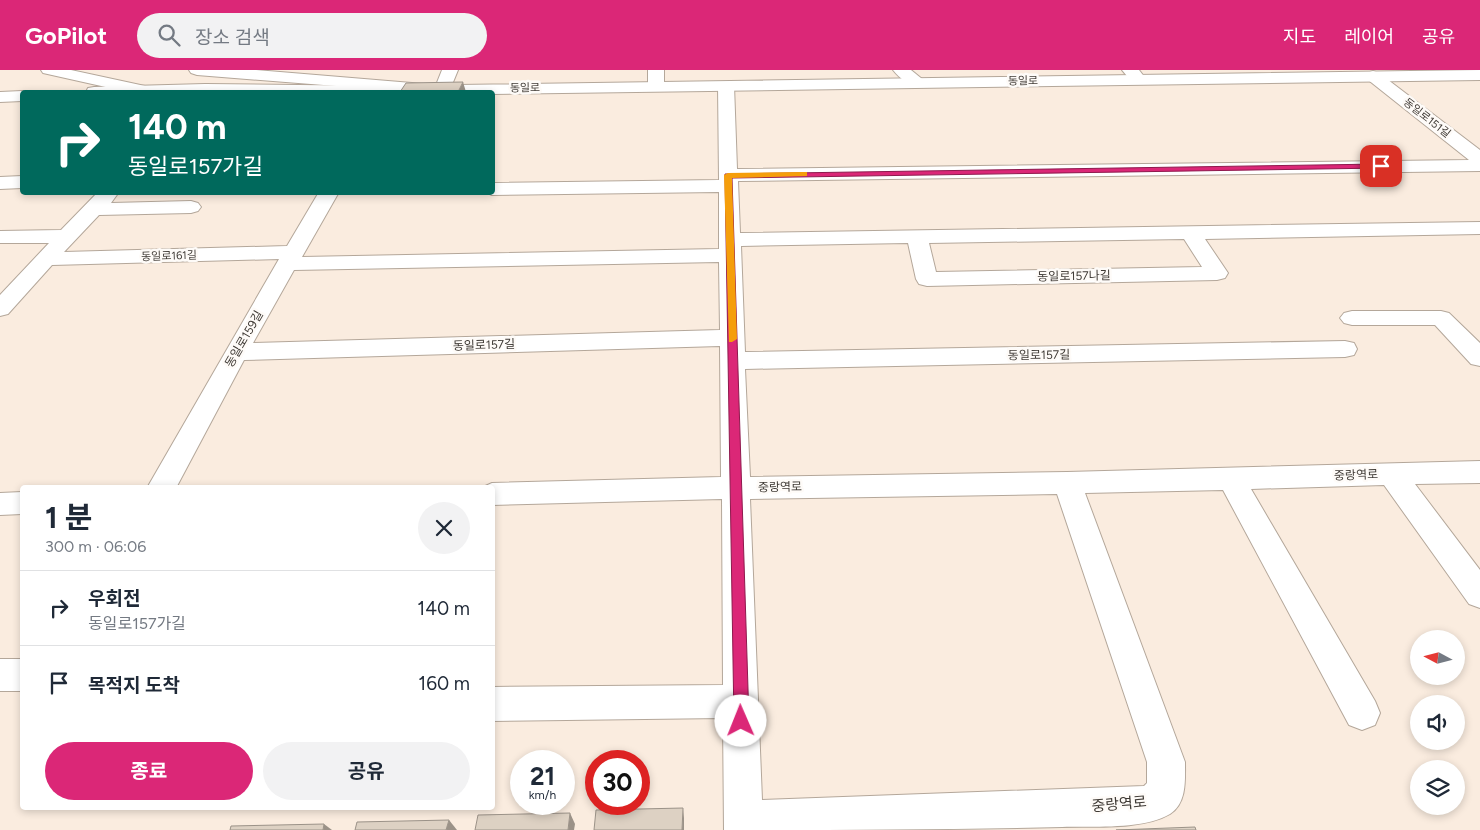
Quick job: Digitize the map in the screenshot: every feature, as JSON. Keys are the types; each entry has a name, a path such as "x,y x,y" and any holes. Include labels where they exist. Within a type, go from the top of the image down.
{"street":[{"path":"49,70 139,90"},
{"path":"197,70 442,90 450,70"},
{"path":"901,70 919,82"},
{"name":"동일로","path":"442,90 656,78 726,85 919,82 1134,75 1373,76 1405,73 1480,74"},
{"name":"동일로151길","path":"1373,76 1480,159"},
{"path":"726,85 744,825"},
{"path":"0,97 20,96"},
{"path":"495,189 728,181 1480,165"},
{"path":"0,182 20,182"},
{"path":"5,299 107,195"},
{"name":"동일로159길","path":"163,485 236,352 328,195"},
{"path":"94,209 191,207"},
{"path":"290,258 730,248 917,237 1480,228"},
{"name":"동일로157나길","path":"917,237 927,279 1217,273 1191,233"},
{"path":"0,237 66,236"},
{"name":"동일로161길","path":"45,259 290,258"},
{"path":"1352,318 1441,318 1480,358"},
{"name":"동일로157길","path":"236,352 732,349 1345,349"},
{"name":"중랑역로","path":"495,494 1067,483 1480,472"},
{"name":"중랑역로","path":"1391,474 1480,594"},
{"path":"1231,479 1362,713"},
{"name":"중랑역로","path":"744,825 1144,805 1157,800 1166,790 1166,762 1067,483"},
{"path":"0,504 20,503"},
{"path":"0,675 20,675"},
{"path":"495,704 741,701"}],"building":[{"path":"463,82 459,90 401,90 406,83"},
{"path":"683,808 682,830 594,830 596,815 650,815 650,809"},
{"path":"478,815 570,815 568,830 475,830"},
{"path":"449,820 446,830 355,830 357,822"},
{"path":"324,824 323,830 230,830 231,826"},
{"path":"1195,827 1196,830 1116,830"}],"slow traffic":[{"path":"732,339 728,175 804,174"}],"route":[{"path":"741,721 728,175 1381,166"}]}
